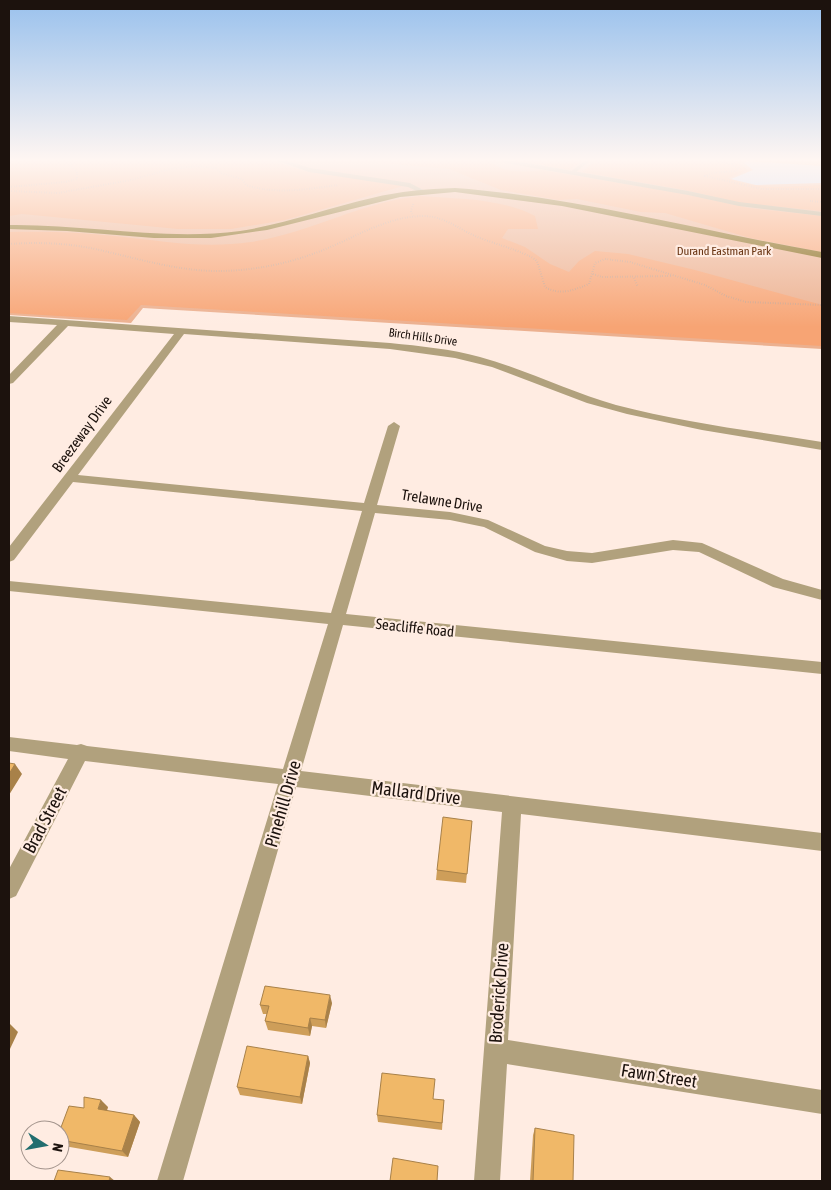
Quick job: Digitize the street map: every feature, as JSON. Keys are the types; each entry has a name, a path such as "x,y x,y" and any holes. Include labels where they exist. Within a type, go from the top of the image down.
{"main road":[{"path":"9,227 73,227 181,235 240,233 310,217"},
{"path":"620,217 822,255"}],"street":[{"name":"Birch Hills Drive","path":"9,319 390,346 439,352 476,359 567,394 630,412 732,432 822,446"},
{"path":"9,381 65,323"},
{"name":"Breezeway Drive","path":"9,557 70,478 123,404 181,331"},
{"name":"Pinehill Drive","path":"170,1181 394,426"},
{"name":"Trelawne Drive","path":"70,478 370,507 468,519 504,530 540,549 567,556 592,558 673,545 702,548 778,583 822,595"},
{"name":"Seacliffe Road","path":"9,586 822,668"},
{"name":"Mallard Drive","path":"9,744 291,776 512,805 822,842"},
{"name":"Brad Street","path":"9,889 81,751"},
{"name":"Broderick Drive","path":"487,1181 512,805"},
{"name":"Fawn Street","path":"495,1050 822,1102"}],"path":[{"path":"9,244 29,243 76,246 166,267 185,270 219,271 283,262 317,252 384,224 407,217 416,217"},
{"path":"428,217 444,220 470,234 533,258 537,261 545,287 548,290 565,292 589,284 594,274 595,263 605,259 613,259 630,262 705,285 726,296 746,302 803,306 822,305"},
{"path":"594,274 602,277 674,276"},
{"path":"634,277 638,287"}],"green space":[{"name":"Durand Eastman Park","path":"9,217 822,217 822,349 143,308 131,323 9,315"}],"shaded area":[{"path":"48,217 297,217 231,229 178,229"},
{"path":"340,217 535,217 538,229 508,229 502,238 525,247 550,264 569,272 579,261 595,251 628,254 695,270 822,305 822,346 141,305 127,320 9,313 9,232 75,233 216,245 251,242 294,232"},
{"path":"677,217 822,217 822,252 750,238"}],"building":[{"path":"9,763 15,764 9,774"},
{"path":"443,817 472,821 467,874 437,870"},
{"path":"265,986 330,995 325,1020 310,1018 308,1028 265,1021 269,1006 260,1005"},
{"path":"247,1046 308,1056 300,1097 237,1087"},
{"path":"382,1073 435,1079 433,1099 444,1100 442,1123 377,1115"},
{"path":"84,1097 101,1100 98,1109 134,1115 122,1151 70,1142 70,1120 64,1120 69,1106 84,1108"},
{"path":"535,1128 574,1135 573,1181 533,1181"},
{"path":"393,1158 438,1166 437,1181 390,1181"},
{"path":"58,1170 110,1177 109,1181 54,1181"}]}
